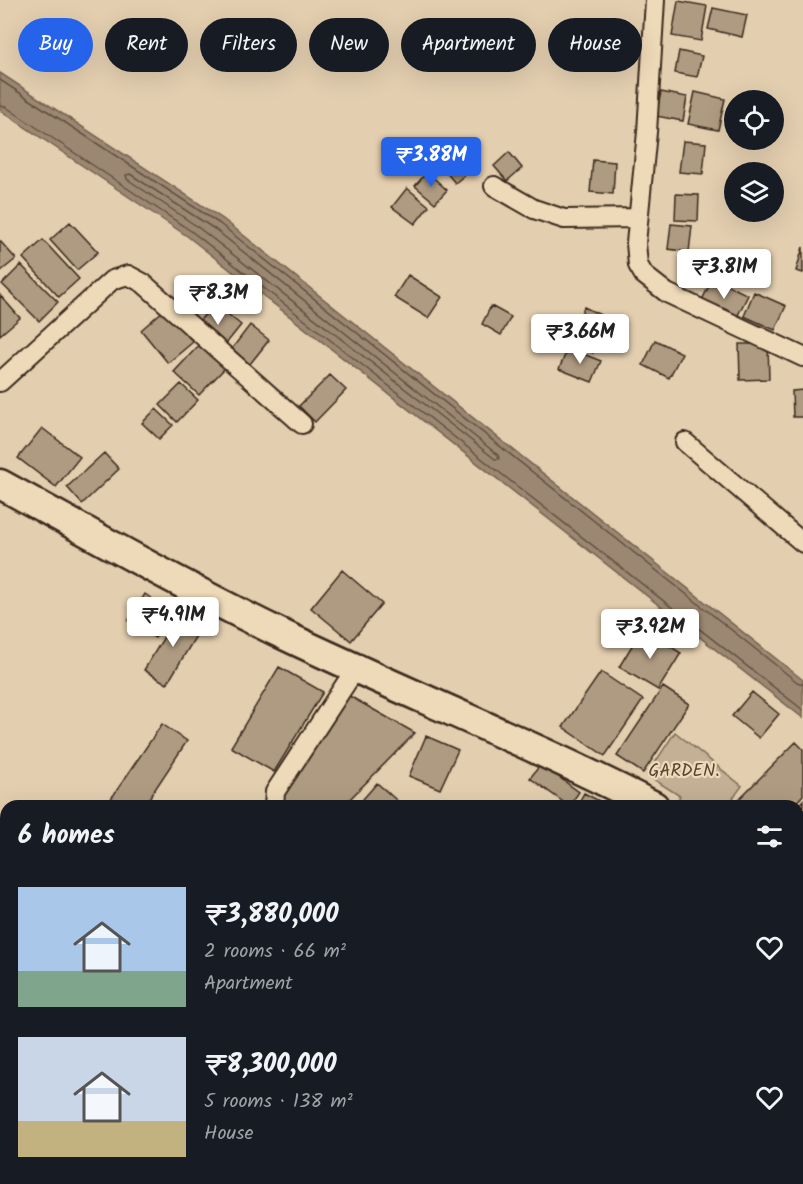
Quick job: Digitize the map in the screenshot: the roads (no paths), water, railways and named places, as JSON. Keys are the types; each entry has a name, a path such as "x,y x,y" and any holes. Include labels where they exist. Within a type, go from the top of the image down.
{"main road":[{"path":"0,484 195,592 356,668 489,726 642,800"}],"street":[{"path":"655,0 638,218 638,265 644,275 667,293 803,357"},
{"path":"494,186 534,209 556,217 638,218"},
{"path":"0,382 112,280 128,275 143,283 302,424"},
{"path":"685,442 803,543"},
{"path":"274,800 274,792 356,668"}],"water":[{"path":"0,73 223,219 803,680 803,718 187,236 0,110"}],"park label":[{"name":"GARDEN.","path":"684,770"}]}
